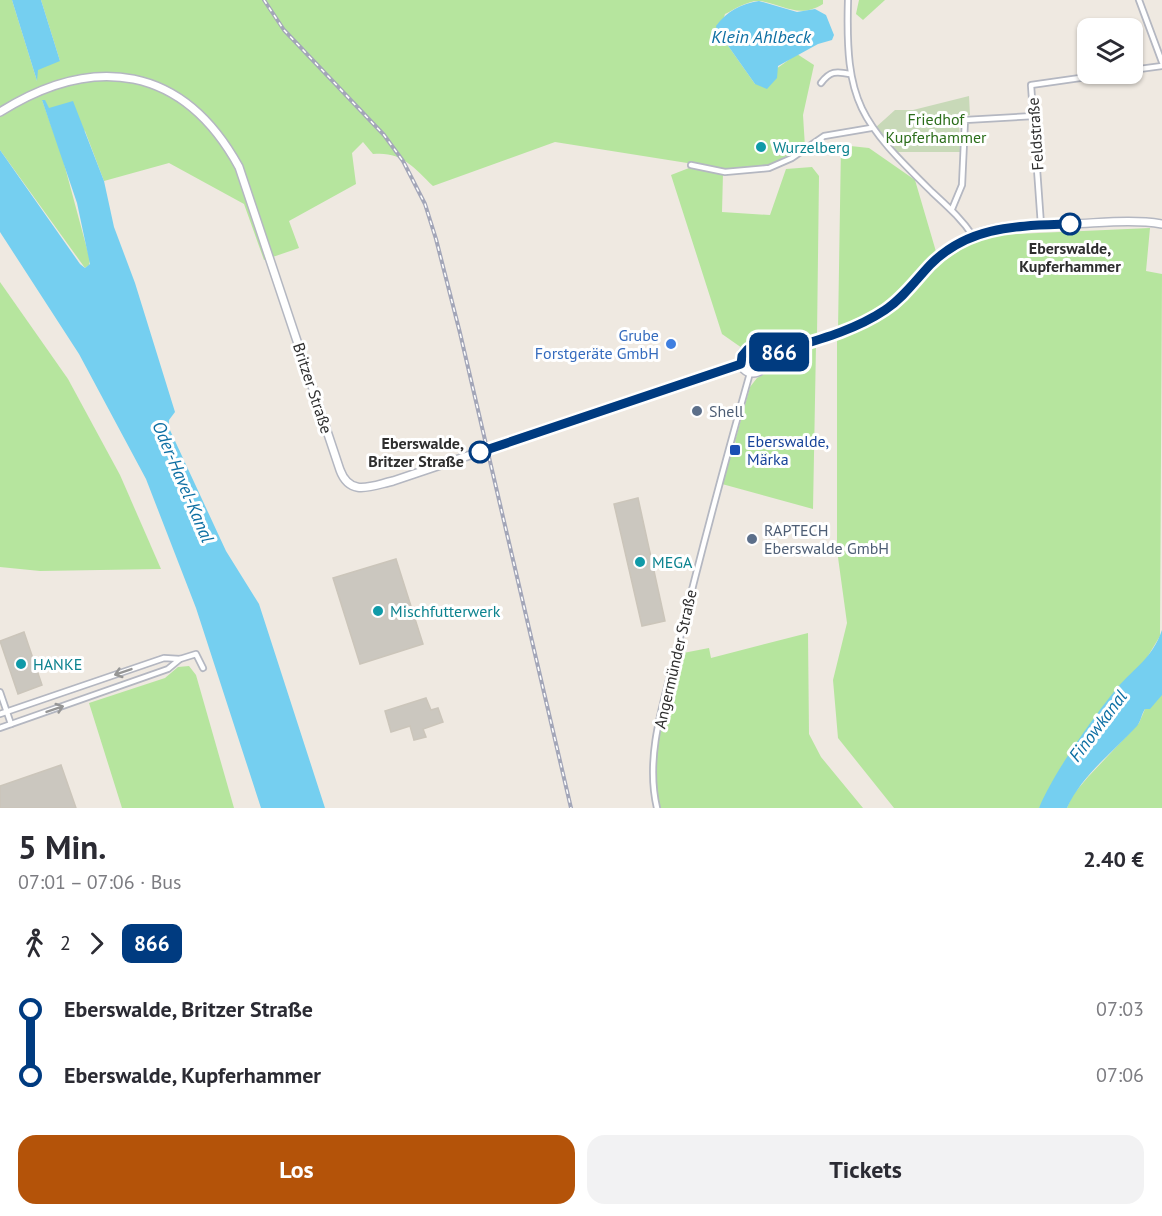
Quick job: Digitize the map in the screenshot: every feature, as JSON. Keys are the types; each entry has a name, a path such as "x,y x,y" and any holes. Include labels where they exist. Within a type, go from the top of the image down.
{"main road":[{"name":"Britzer Straße","path":"0,112 53,84 80,78 111,76 137,80 164,90 205,117 224,139 242,176 340,470 348,485 354,488 360,489 393,481 741,364 742,356 748,349 759,349 765,356 765,364 761,370 750,373"},
{"name":"Britzer Straße","path":"765,356 874,317 896,302 939,257 973,236 1004,226 1162,224"},
{"path":"741,364 750,373"}],"street":[{"path":"848,0 847,52 856,100 871,128 952,209 973,236"},
{"path":"1139,0 1162,64 1143,68"},
{"path":"822,83 827,75 835,71 850,74"},
{"name":"Feldstraße","path":"1041,225 1031,85 1077,78"},
{"path":"952,209 962,185 965,120 1034,116"},
{"path":"691,165 725,172 769,168 792,158 824,136 871,128"},
{"name":"Angermünder Straße","path":"657,808 653,786 654,750 701,549 750,373"},
{"path":"0,714 164,658 180,659 196,654 203,668"},
{"path":"164,658 169,665 168,669"},
{"path":"0,728 168,669 180,659"},
{"path":"0,692 11,724"}],"green space":[{"path":"0,0 12,0 37,81 36,62 60,61 41,0 823,0 823,4 799,11 755,1 725,14 718,36 724,40 755,84 797,54 814,65 803,115 805,147 769,165 725,169 555,142 433,186 406,162 392,155 373,154 363,142 352,153 356,184 289,221 299,248 264,260 244,204 169,163 104,181 85,131 51,112 42,100 62,156 90,260 89,265 85,268 0,150"},
{"path":"859,0 885,0 863,20 856,14"},
{"name":"Friedhof Kupferhammer","path":"969,96 970,115 959,117 960,152 897,152 875,128 895,110 913,110"},
{"path":"841,145 869,148 915,180 937,255 883,307 856,323 838,330"},
{"path":"812,167 819,176 817,336 769,351 754,346 742,348 722,334 671,175 689,168 723,173 722,212 770,215 786,169"},
{"path":"1150,228 1146,271 1162,274 1160,636 1142,666 1118,687 1087,730 1039,808 894,808 838,738 833,680 847,623 837,550 837,338 887,316 901,306 938,265 968,245 993,235"},
{"path":"0,282 68,379 120,475 161,569 40,571 0,567"},
{"path":"816,345 813,509 722,484 730,458 737,447 735,441 750,387 757,378 766,373 772,362"},
{"path":"808,633 809,734 821,757 863,808 657,808 656,749 678,654 709,648 711,658"},
{"path":"189,666 196,675 234,808 122,808 89,703 165,678 178,667"},
{"path":"1162,694 1162,808 1067,808 1072,796 1139,723 1145,709"}],"water":[{"path":"12,0 41,0 60,61 38,70 37,81"},
{"name":"Klein Ahlbeck","path":"759,1 797,12 815,9 826,15 834,35 832,40 818,44 778,66 777,78 767,89 755,84 724,40 718,36 716,26 735,9"},
{"name":"Oder-Havel-Kanal","path":"42,100 45,100 49,108 73,101 104,181 114,227 135,283 175,412 169,420 169,428 226,551 259,604 325,808 261,808 196,608 146,479 79,354 0,232 0,150 80,264 85,268 90,264 77,203"},
{"name":"Finowkanal","path":"1162,630 1162,695 1150,709 1145,709 1137,726 1089,774 1067,808 1039,808 1063,763 1117,688 1148,656"}],"building":[{"name":"MEGA","path":"638,498 665,621 642,626 614,504"},
{"name":"Mischfutterwerk","path":"396,559 423,644 360,664 333,578"},
{"name":"HANKE","path":"24,632 42,685 18,694 0,641"},
{"path":"426,698 431,710 438,708 443,722 423,729 426,737 414,740 410,726 391,732 385,711"},
{"path":"61,765 76,808 0,808 0,786"}],"railway":[{"path":"264,0 284,30 384,135 403,161 425,204 460,333 571,808"}],"bus line":[{"name":"866","path":"480,452 741,364 742,356 748,349 759,349 765,356 859,324 896,302 939,257 963,240 987,230 1004,226 1070,224"}],"place":[{"name":"Wurzelberg","path":"761,147"},
{"name":"Eberswalde, Kupferhammer","path":"1070,224"},
{"name":"Grube Forstgeräte GmbH","path":"671,344"},
{"name":"Shell","path":"697,411"},
{"name":"Eberswalde, Märka","path":"735,450"},
{"name":"Eberswalde, Britzer Straße","path":"480,452"},
{"name":"RAPTECH Eberswalde GmbH","path":"752,539"},
{"name":"MEGA","path":"640,562"},
{"name":"Mischfutterwerk","path":"378,611"},
{"name":"HANKE","path":"21,664"}]}
